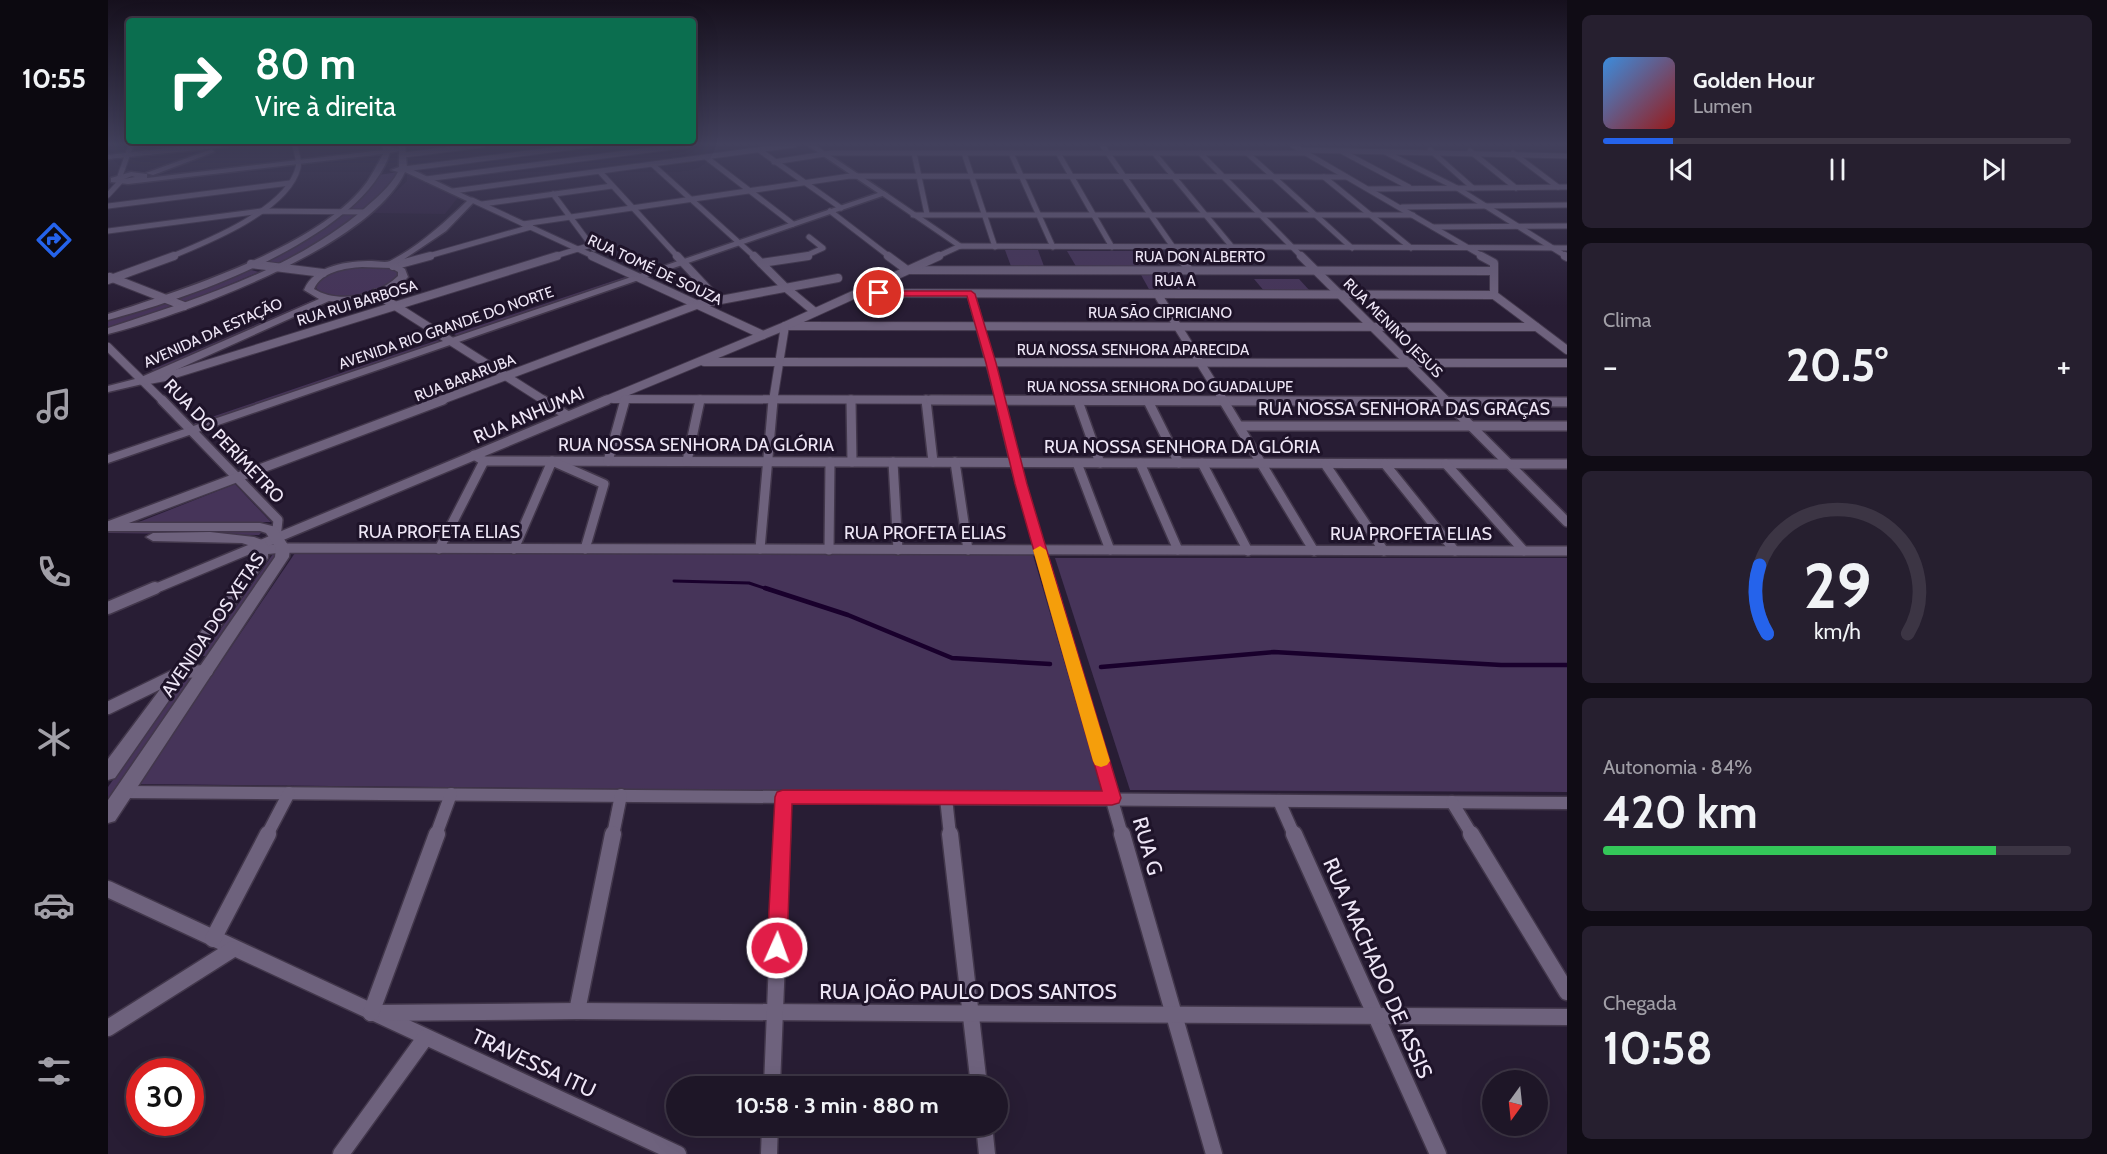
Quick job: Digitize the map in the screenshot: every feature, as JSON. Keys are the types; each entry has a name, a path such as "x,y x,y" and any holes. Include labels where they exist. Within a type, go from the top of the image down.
{"street":[{"path":"108,206 165,199"},
{"path":"109,278 196,246 261,211 276,199"},
{"path":"108,317 165,299 251,264 296,241 341,212 353,199"},
{"path":"108,332 184,306 275,268 324,243 366,212 379,199"},
{"path":"379,264 440,222 466,199"},
{"path":"392,266 443,229 466,199"},
{"name":"RUA TOMÉ DE SOUZA","path":"469,199 763,335"},
{"path":"482,204 519,199"},
{"path":"557,199 602,260"},
{"path":"624,199 718,300"},
{"path":"523,224 690,199 815,312"},
{"path":"759,199 790,222"},
{"path":"823,199 907,270"},
{"name":"AVENIDA RIO GRANDE DO NORTE","path":"108,448 189,426 859,199"},
{"path":"891,199 960,246 1567,248"},
{"path":"924,199 927,214"},
{"path":"979,199 995,247"},
{"path":"1032,199 1053,247"},
{"path":"1086,199 1112,247"},
{"path":"1138,199 1190,271"},
{"path":"1190,199 1233,248"},
{"name":"RUA MENINO JESUS","path":"1244,199 1567,522"},
{"path":"1297,199 1353,248"},
{"path":"1350,199 1411,248"},
{"path":"1386,199 1494,263 1494,294 1567,350"},
{"path":"1474,199 1567,257"},
{"path":"1368,214 1400,207 1567,205"},
{"path":"108,231 261,211 366,212"},
{"path":"913,214 1413,215"},
{"path":"1433,227 1567,226"},
{"path":"392,266 403,274 401,280 391,288 375,293 351,298 328,298 316,295 309,287 313,280 323,273 350,266 379,264 392,266 531,227"},
{"path":"761,263 811,255 823,248 809,237"},
{"name":"RUA RUI BARBOSA","path":"139,377 165,377 591,245"},
{"name":"RUA ANHUMAI","path":"280,543 474,455 785,326 960,246"},
{"path":"251,264 323,273"},
{"name":"RUA DON ALBERTO","path":"907,270 1493,271"},
{"path":"109,278 184,306"},
{"name":"RUA BARARUBA","path":"108,526 699,304 838,278"},
{"path":"375,293 568,416"},
{"name":"RUA A","path":"856,293 1494,294"},
{"name":"RUA G","path":"971,294 991,363 1015,462 1214,1154"},
{"name":"AVENIDA DA ESTAÇÃO","path":"108,381 139,377 316,295"},
{"path":"1158,295 1222,401 1264,463 1314,551"},
{"name":"AVENIDA DA ESTAÇÃO","path":"108,390 328,298"},
{"path":"760,549 773,400 785,326"},
{"name":"RUA SÃO CIPRICIANO","path":"785,326 1536,327"},
{"name":"RUA DO PERÍMETRO","path":"108,347 189,426 278,520 280,543"},
{"name":"RUA NOSSA SENHORA APARECIDA","path":"698,362 1567,363"},
{"name":"RUA NOSSA SENHORA DO GUADALUPE","path":"608,399 1567,402"},
{"path":"608,461 625,400"},
{"path":"687,461 700,400"},
{"path":"851,400 852,462"},
{"path":"926,400 933,462"},
{"path":"1078,401 1100,463"},
{"path":"1148,401 1179,463"},
{"name":"AVENIDA RIO GRANDE DO NORTE","path":"108,459 189,426"},
{"name":"RUA NOSSA SENHORA DAS GRAÇAS","path":"1240,426 1567,426"},
{"path":"439,549 484,461 474,455"},
{"name":"RUA NOSSA SENHORA DA GLÓRIA","path":"484,461 1567,464"},
{"path":"514,549 552,461 604,484 585,549"},
{"path":"829,550 830,462"},
{"path":"893,462 898,550"},
{"path":"955,462 968,550"},
{"path":"1077,463 1110,550"},
{"path":"1140,463 1178,550"},
{"path":"1202,463 1248,551"},
{"path":"1325,464 1384,551"},
{"path":"1385,464 1455,551"},
{"path":"1446,464 1524,551"},
{"name":"AVENIDA DOS XETAS","path":"108,526 260,527 271,530 280,543 282,557 108,815"},
{"name":"AVENIDA DOS XETAS","path":"108,537 239,538 261,547 261,558 108,773"},
{"path":"108,608 261,547 280,543"},
{"name":"RUA PROFETA ELIAS","path":"280,543 439,549 1567,551"},
{"path":"108,708 182,672 207,671"},
{"path":"124,792 1567,803"},
{"path":"213,939 290,793"},
{"path":"371,1012 451,794"},
{"path":"577,1011 621,795"},
{"path":"771,1076 783,797"},
{"path":"946,798 979,1076"},
{"name":"RUA MACHADO DE ASSIS","path":"1279,801 1378,1016 1438,1154"},
{"path":"1452,802 1567,992"},
{"name":"RUA JOÃO PAULO DOS SANTOS","path":"108,889 232,949 371,1012 577,1011 1567,1017"},
{"path":"108,1028 232,949"},
{"name":"TRAVESSA ITU","path":"371,1012 666,1152"},
{"path":"341,1154 425,1038"},
{"path":"769,1154 770,1136"},
{"path":"985,1136 987,1154"}],"shaded area":[{"path":"358,199 375,199 364,211 347,210"},
{"path":"388,199 457,199 445,214 373,213"},
{"path":"341,215 358,215 333,235 277,265 260,264 296,244"},
{"path":"1005,250 1038,250 1045,269 1012,269"},
{"path":"1067,251 1135,251 1147,268 1077,268"},
{"path":"358,266 392,268 400,275 393,282 372,292 347,297 324,294 316,288 321,278 326,275"},
{"path":"248,269 259,272 188,302 175,299"},
{"path":"1140,273 1171,273 1182,291 1150,291"},
{"path":"628,276 633,279 459,337 454,334"},
{"path":"1254,279 1299,279 1310,291 1265,292"},
{"path":"313,300 318,301 155,371 151,370"},
{"path":"162,301 175,306 108,329 108,319"},
{"path":"438,340 443,343 198,426 194,423"},
{"path":"235,484 271,522 139,522"},
{"path":"112,529 264,530 259,535 108,533"},
{"path":"295,553 1033,555 1103,794 138,784"},
{"path":"273,554 281,554 211,656 202,656"},
{"path":"1055,558 1567,558 1567,792 1130,790"},
{"path":"185,678 195,678 108,803 108,787"}],"waterway":[{"path":"674,581 749,583 770,590"},
{"path":"765,588 848,615 952,658 1050,664"},
{"path":"1101,667 1274,652 1501,665 1567,665"}],"slow traffic":[{"path":"1040,550 1101,761"}],"route":[{"path":"777,948 783,797 1112,798 1021,484 971,294 879,293"}]}
